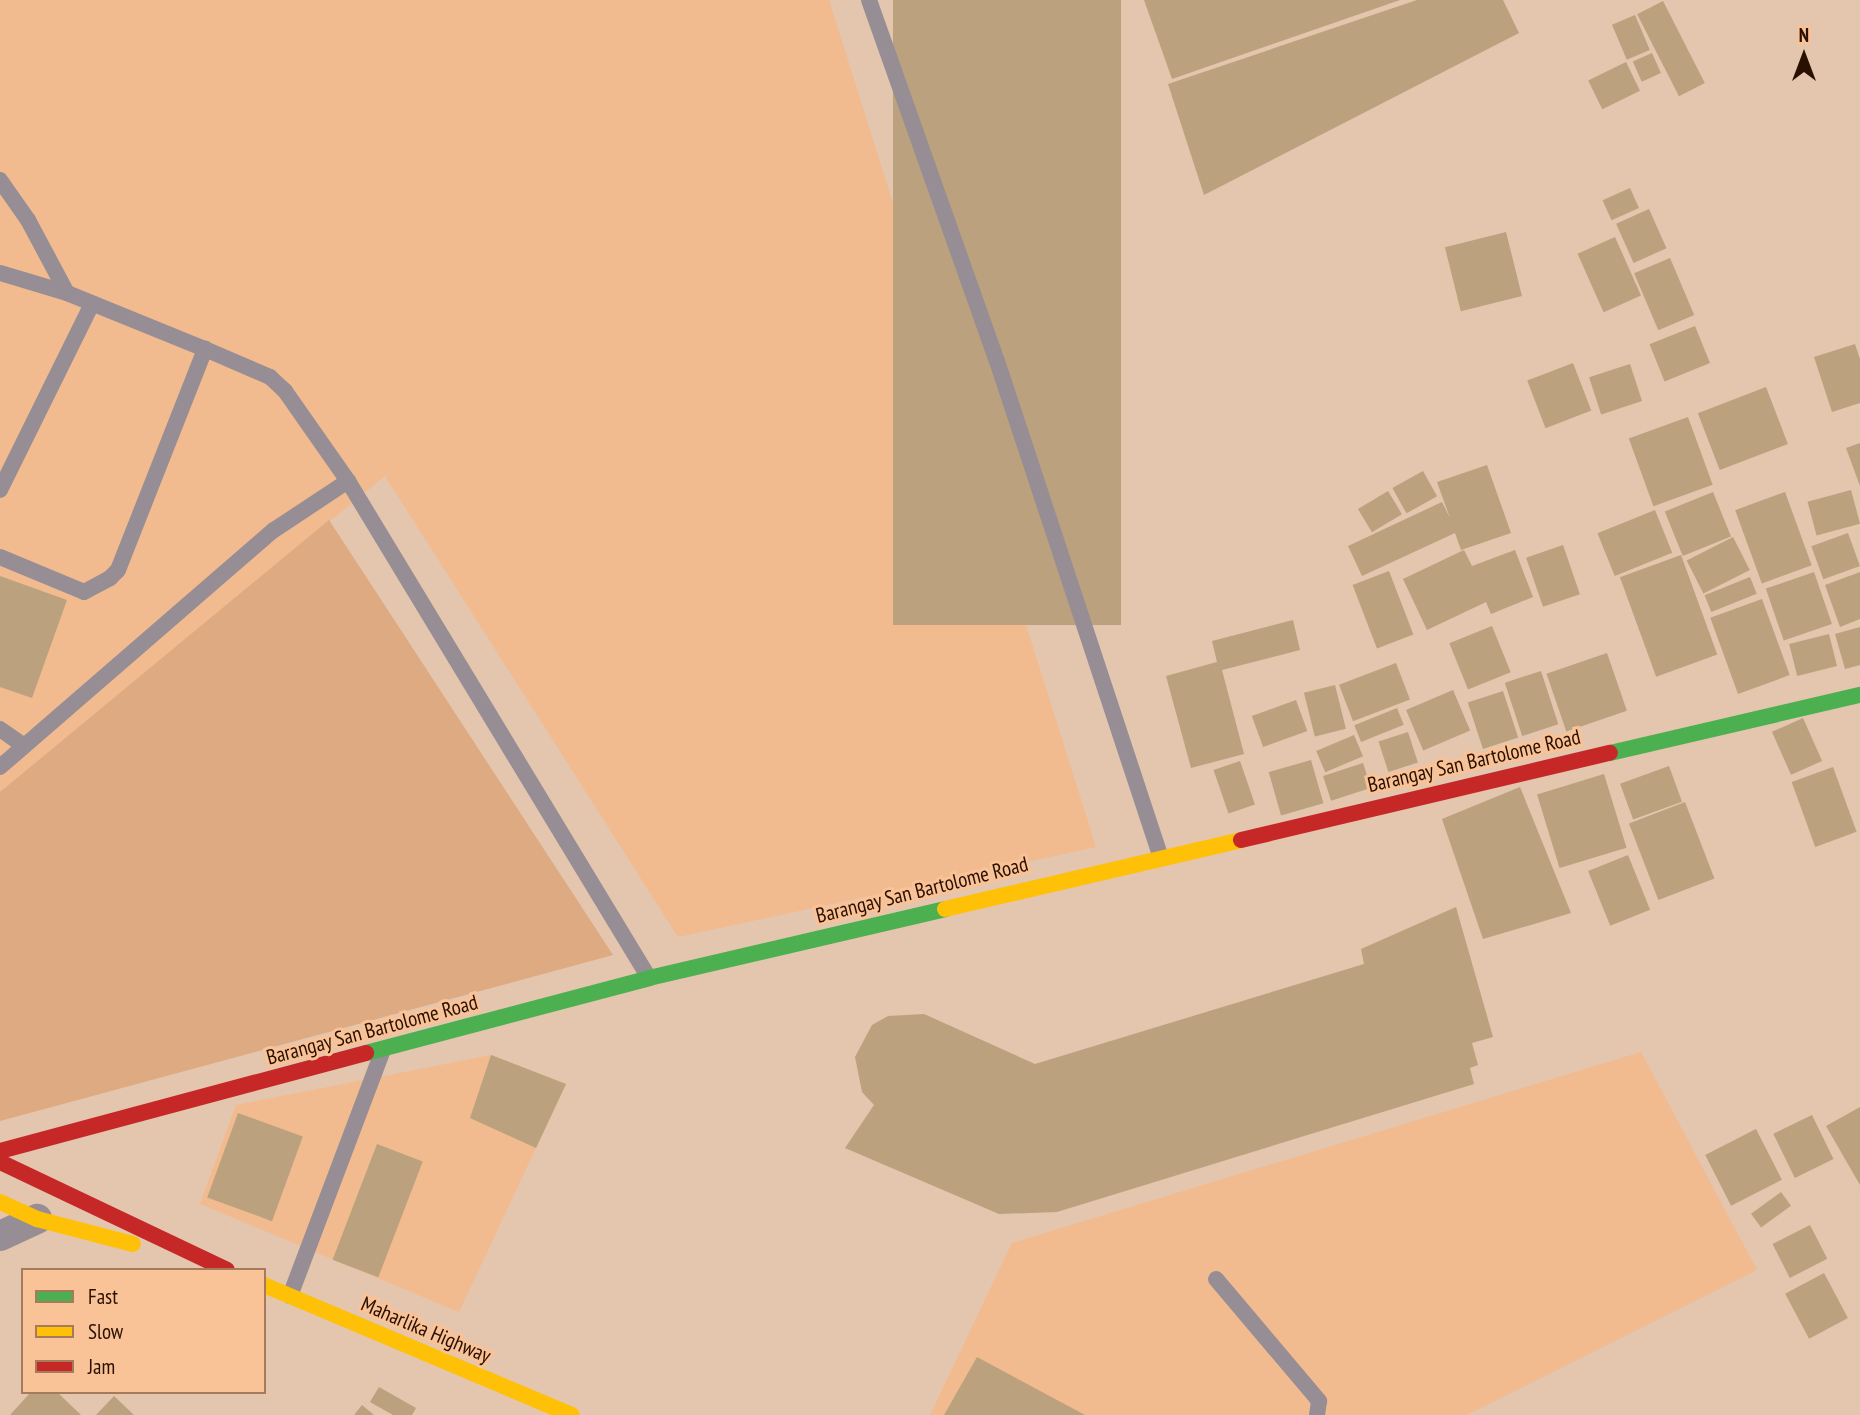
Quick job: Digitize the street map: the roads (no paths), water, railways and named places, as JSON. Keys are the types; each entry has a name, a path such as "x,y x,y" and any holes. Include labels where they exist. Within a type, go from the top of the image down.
{"main road":[{"name":"Barangay San Bartolome Road","path":"0,1151 649,978 1160,855 1860,695"},
{"path":"0,1162 223,1268"},
{"path":"0,1202 37,1219 221,1268"},
{"name":"Maharlika Highway","path":"266,1286 552,1411"}],"street":[{"path":"0,1236 37,1219"}],"lane":[{"path":"869,0 997,361 1160,855"},
{"path":"0,180 28,220 67,293"},
{"path":"0,273 67,293 205,349 270,377 285,391 348,481 649,978"},
{"path":"0,490 92,304"},
{"path":"0,557 83,592 110,578 118,570 205,349"},
{"path":"0,767 274,530 348,481"},
{"path":"0,729 24,746"},
{"path":"290,1296 383,1049"},
{"path":"1216,1279 1319,1401 1317,1415"}]}
